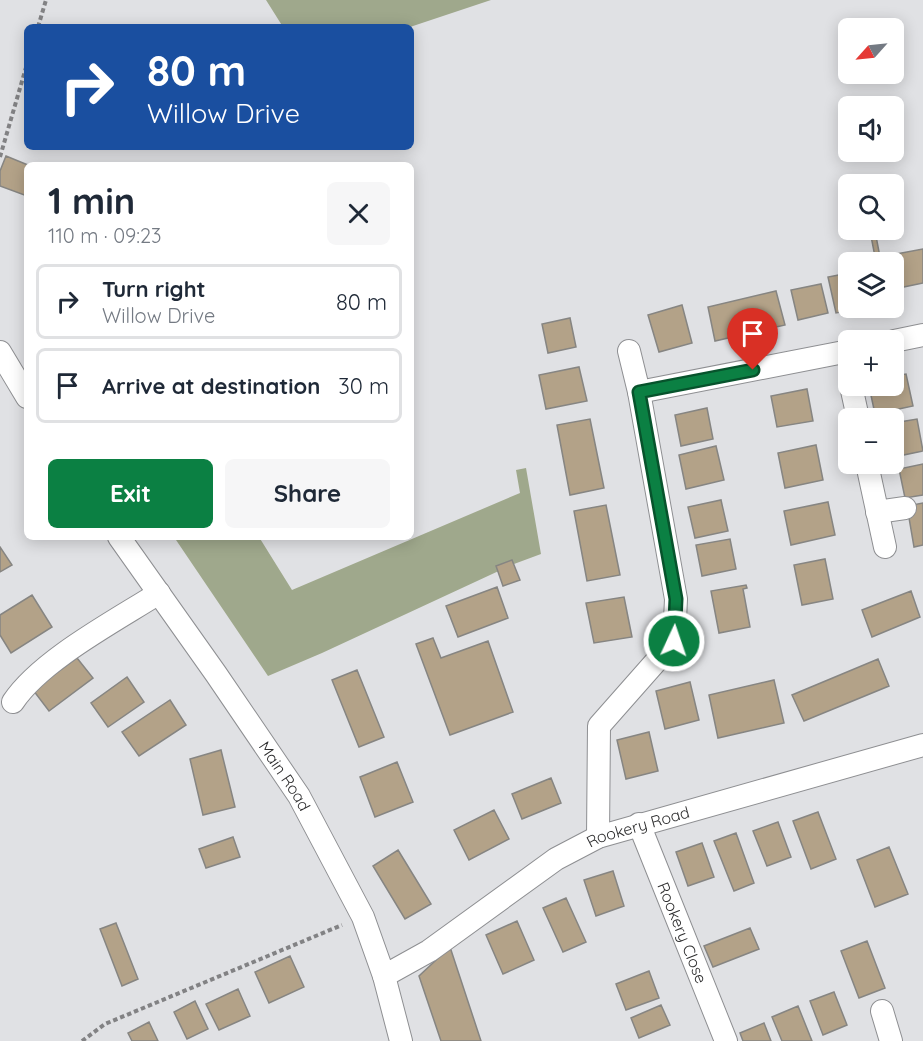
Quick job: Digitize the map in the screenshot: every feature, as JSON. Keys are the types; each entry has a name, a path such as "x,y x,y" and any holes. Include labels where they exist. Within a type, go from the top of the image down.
{"street":[{"path":"904,339 923,335"},
{"path":"598,837 599,726 674,641 676,599 639,392 629,351"},
{"path":"0,352 24,392"},
{"path":"639,392 838,353"},
{"path":"869,474 885,548"},
{"path":"877,512 905,508"},
{"name":"Main Road","path":"121,540 299,796 363,917 384,976 401,1041"},
{"path":"13,702 23,687 63,655 159,593"},
{"name":"Rookery Road","path":"384,976 429,951 555,859 598,837 923,745"},
{"name":"Rookery Close","path":"639,824 726,1041"},
{"path":"882,1011 891,1041"}],"path":[{"path":"39,24 46,0"},
{"path":"0,157 24,74"},
{"path":"82,1041 105,1024 363,917"}],"green space":[{"path":"266,0 491,0 414,26 281,24"},
{"path":"526,468 541,554 514,564 268,676 176,540 261,540 292,590 520,493 516,470"}],"building":[{"path":"6,156 24,163 24,195 0,186 0,171"},
{"path":"872,240 877,240 879,252 874,252"},
{"path":"923,249 923,283 904,287 904,253"},
{"path":"838,275 838,313 836,313 828,277"},
{"path":"821,284 828,313 798,320 791,290"},
{"path":"776,291 785,325 715,341 708,307"},
{"path":"682,305 692,343 659,352 648,315"},
{"path":"570,318 576,347 548,353 542,324"},
{"path":"579,367 587,401 546,409 539,375"},
{"path":"904,374 906,374 913,406 874,408 871,396 904,396"},
{"path":"807,389 813,421 777,427 771,396"},
{"path":"707,408 713,439 681,446 675,415"},
{"path":"590,419 604,488 570,495 557,425"},
{"path":"917,419 923,451 904,455 904,421"},
{"path":"816,445 823,480 785,488 778,453"},
{"path":"716,446 724,480 686,489 679,455"},
{"path":"923,464 923,495 905,498 900,474 904,474 904,468"},
{"path":"721,500 728,531 695,538 688,507"},
{"path":"828,502 835,535 791,545 784,511"},
{"path":"923,503 923,545 914,547 907,506"},
{"path":"606,505 620,575 587,581 574,511"},
{"path":"730,539 736,569 702,576 696,545"},
{"path":"0,547 12,565 0,572"},
{"path":"825,559 833,599 802,605 794,565"},
{"path":"512,560 520,580 503,586 496,566"},
{"path":"746,585 747,588 743,589 750,627 719,633 711,591"},
{"path":"497,587 508,618 458,637 446,606"},
{"path":"911,591 920,617 872,637 862,610"},
{"path":"32,595 52,627 11,653 0,635 0,615"},
{"path":"624,597 632,637 594,643 586,603"},
{"path":"433,638 441,658 488,641 513,712 450,735 416,644"},
{"path":"77,658 93,678 49,711 33,690"},
{"path":"878,659 889,686 804,721 792,695"},
{"path":"357,670 384,737 359,747 332,680"},
{"path":"127,677 144,702 108,727 91,703"},
{"path":"774,680 784,723 718,738 709,695"},
{"path":"690,682 699,720 665,729 656,691"},
{"path":"170,700 186,725 139,756 122,732"},
{"path":"649,732 658,771 626,779 617,740"},
{"path":"221,750 235,807 203,815 190,759"},
{"path":"397,762 413,802 375,817 360,777"},
{"path":"551,778 561,803 522,819 512,794"},
{"path":"494,810 509,839 469,860 454,830"},
{"path":"818,812 836,859 811,869 793,821"},
{"path":"778,822 791,857 767,866 753,831"},
{"path":"736,833 754,883 734,891 714,841"},
{"path":"233,837 240,857 206,868 199,849"},
{"path":"702,843 714,877 688,886 676,852"},
{"path":"889,847 908,894 875,907 857,860"},
{"path":"398,850 431,904 405,919 373,866"},
{"path":"613,871 624,906 596,916 584,880"},
{"path":"566,898 586,942 563,952 543,908"},
{"path":"517,921 534,960 503,974 486,935"},
{"path":"116,923 138,979 122,986 100,929"},
{"path":"750,928 759,949 713,967 704,946"},
{"path":"867,941 885,988 859,998 841,951"},
{"path":"450,947 481,1041 441,1041 419,976"},
{"path":"290,956 304,987 269,1003 255,972"},
{"path":"649,971 659,998 626,1010 616,984"},
{"path":"238,989 250,1016 219,1030 206,1004"},
{"path":"834,992 847,1025 823,1035 810,1001"},
{"path":"195,1001 208,1029 187,1039 174,1012"},
{"path":"661,1005 670,1025 639,1038 631,1018"},
{"path":"798,1006 812,1041 782,1041 772,1017"},
{"path":"149,1022 158,1041 132,1041 128,1033"},
{"path":"764,1023 771,1041 743,1041 740,1033"}],"route":[{"path":"674,641 676,599 639,392 753,370"}]}
